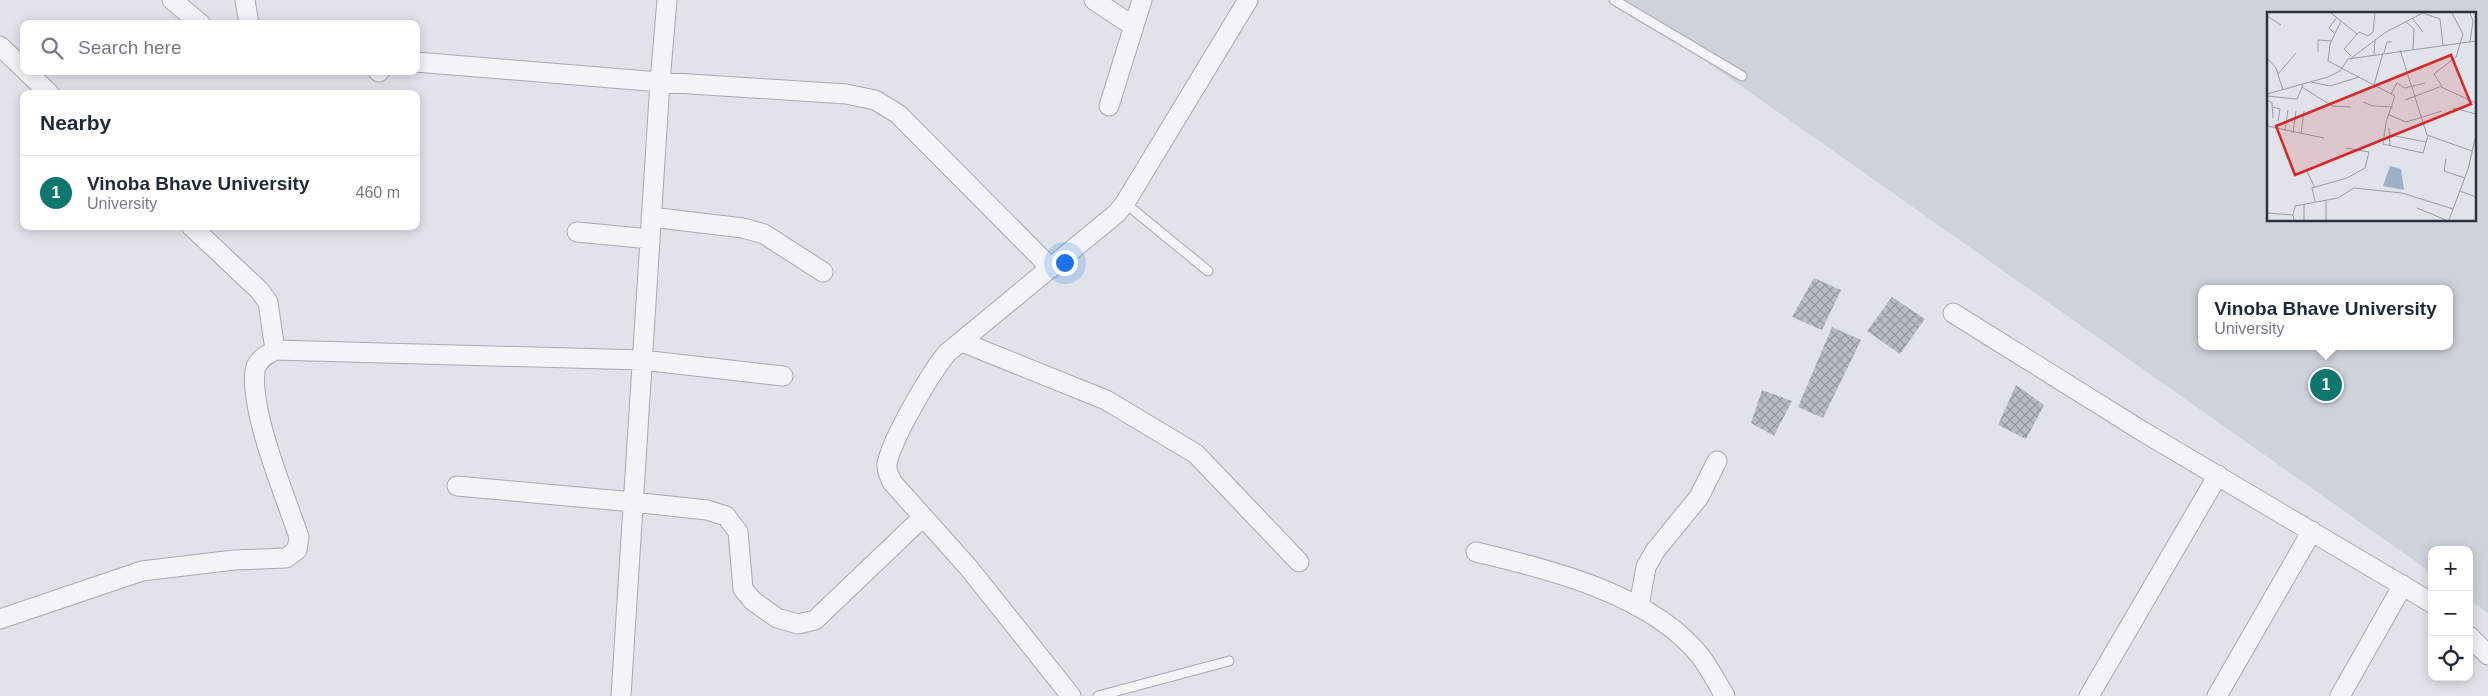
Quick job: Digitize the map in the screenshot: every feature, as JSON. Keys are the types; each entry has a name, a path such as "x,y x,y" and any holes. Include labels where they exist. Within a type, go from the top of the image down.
{"street":[{"path":"172,0 196,20"},
{"path":"245,0 248,20"},
{"path":"621,696 651,217 667,0"},
{"path":"1094,0 1133,26"},
{"path":"1109,106 1142,0"},
{"path":"1071,696 968,567 892,482 886,467 891,450 932,372 947,353 1117,213 1125,203 1248,0"},
{"path":"0,46 20,65"},
{"path":"420,62 660,82 846,94 875,100 898,114 1051,268"},
{"path":"30,75 46,90"},
{"path":"651,217 743,228 764,234 823,272"},
{"path":"195,230 259,290 268,302 275,350"},
{"path":"577,232 650,238"},
{"path":"1953,313 2428,601"},
{"path":"962,342 1106,400 1196,454 1298,562"},
{"path":"0,619 142,571 234,560 286,558 297,550 299,537 257,408 255,370 261,358 275,350 642,360 783,376"},
{"path":"1639,606 1646,567 1655,552 1699,497 1717,461"},
{"path":"2089,696 2218,475"},
{"path":"457,486 707,510 726,516 738,532 743,589 753,601 778,618 798,624 815,620 923,517"},
{"path":"2216,696 2312,531"},
{"path":"1476,552 1544,568 1639,606 1663,622 1700,656 1725,696"},
{"path":"2340,696 2403,585"},
{"path":"2473,640 2488,655"}],"lane":[{"path":"1614,0 1742,76"},
{"path":"1125,203 1208,271"},
{"path":"1098,696 1229,662"}],"shaded area":[{"path":"1619,0 2488,0 2488,613 2473,603 2473,546 2428,546 2428,570"}],"building":[{"path":"1814,278 1841,290 1822,330 1792,317"},
{"path":"1892,297 1925,319 1900,354 1867,331"},
{"path":"1832,327 1861,340 1823,418 1798,407"},
{"path":"2016,385 2044,405 2026,439 1998,425"},
{"path":"1762,390 1792,401 1774,436 1751,423"}],"place":[{"name":"Vinoba Bhave University","path":"2326,385"}]}
